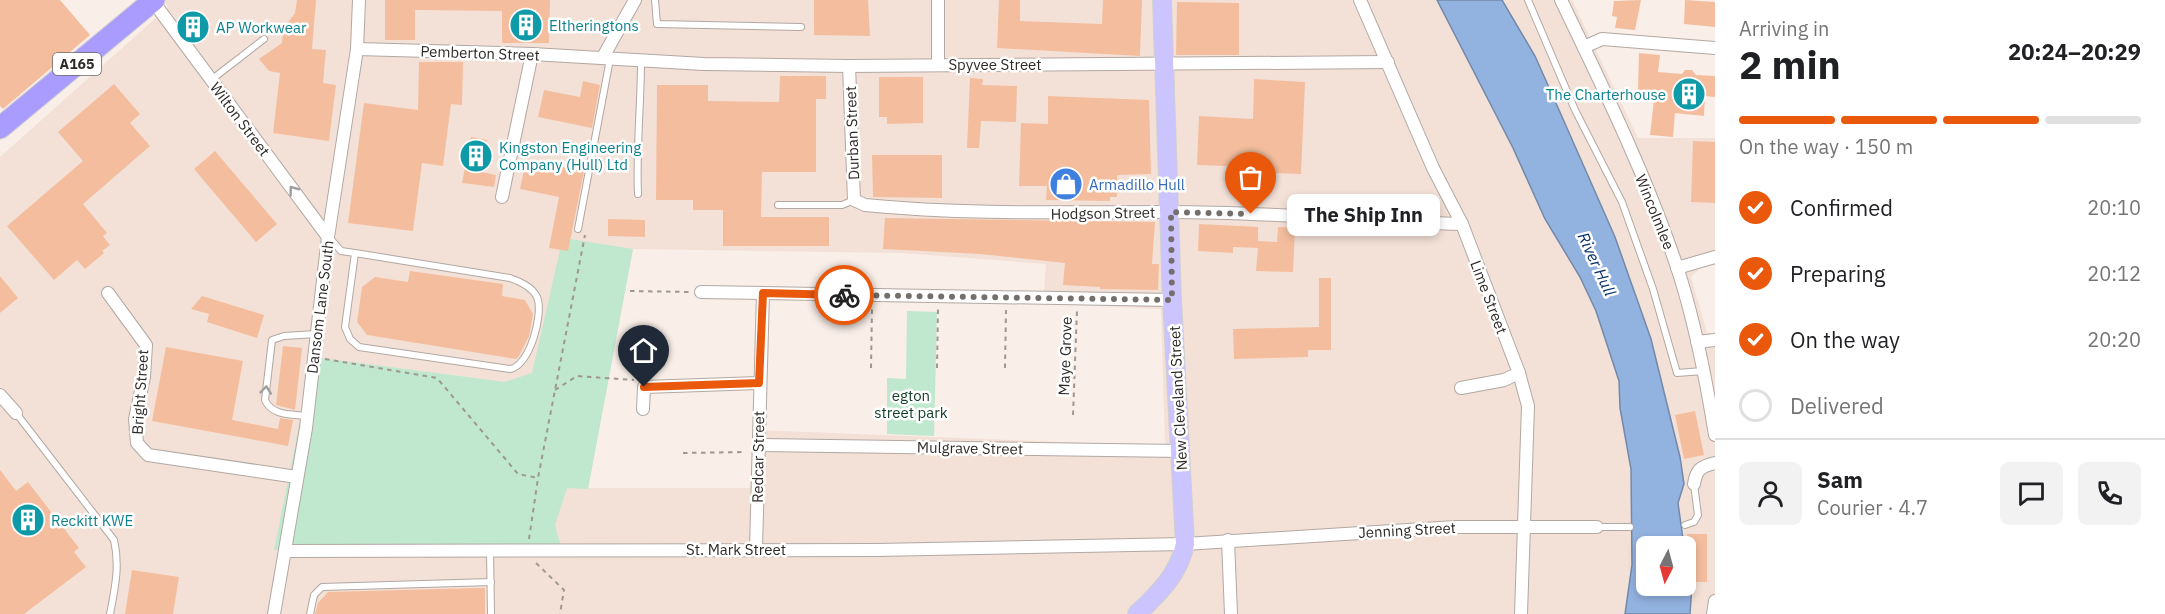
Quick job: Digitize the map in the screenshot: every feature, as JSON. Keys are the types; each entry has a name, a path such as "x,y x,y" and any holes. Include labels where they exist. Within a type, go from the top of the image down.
{"highway":[{"name":"A165","path":"2,123 153,0"}],"main road":[{"name":"New Cleveland Street","path":"1162,0 1171,212 1172,300 1185,544"},
{"path":"1137,614 1155,597 1181,564 1185,544"}],"street":[{"name":"Wilton Street","path":"153,0 328,237"},
{"name":"Dansom Lane South","path":"274,614 307,416 328,237 357,50 359,0"},
{"path":"606,58 635,0"},
{"path":"938,0 938,64"},
{"name":"Lime Street","path":"1360,0 1434,168 1462,224 1519,373 1528,406 1521,614"},
{"name":"Wincolmlee","path":"1561,0 1650,196 1677,268 1697,342 1715,435"},
{"path":"1584,47 1602,39 1715,48"},
{"name":"Pemberton Street","path":"357,50 606,58"},
{"path":"502,197 532,54"},
{"name":"Spyvee Street","path":"606,58 641,61 849,66 1388,62"},
{"name":"Durban Street","path":"849,66 854,200"},
{"name":"Hodgson Street","path":"854,200 865,205 898,208 1039,214 1171,212 1291,215 1462,224"},
{"path":"1677,268 1715,257"},
{"path":"701,292 1007,299 1172,300"},
{"name":"Bright Street","path":"108,293 146,345 144,376 135,419 136,443 148,455 297,477"},
{"name":"Redcar Street","path":"756,548 763,293"},
{"path":"1697,342 1715,340"},
{"path":"1461,388 1504,380 1519,373"},
{"path":"643,409 644,387 759,383"},
{"path":"0,395 16,413"},
{"name":"Mulgrave Street","path":"760,449 1181,452"},
{"path":"1694,484 1696,473 1703,465 1715,463"},
{"name":"Jenning Street","path":"1185,544 1525,526 1597,527"},
{"path":"1228,540 1231,614"},
{"name":"St. Mark Street","path":"286,551 756,548 877,550 1185,544"},
{"path":"1713,614 1715,601"}],"lane":[{"path":"655,0 657,24 801,27"},
{"path":"1528,0 1575,110 1622,202 1653,289 1677,373 1703,371"},
{"path":"212,80 264,39"},
{"path":"578,229 606,58"},
{"path":"638,194 636,158 641,117 641,61"},
{"path":"778,205 842,205 854,200"},
{"path":"328,237 341,251 355,253 510,278 527,286 536,295 538,304 532,344 525,359 516,368 510,369 359,347 350,339 345,327 355,253"},
{"path":"307,416 276,412 267,406 265,400 269,362 272,340 284,336 316,334"},
{"path":"16,413 114,540 117,568 110,614"},
{"path":"1685,525 1694,522 1698,515 1694,484"},
{"name":"Jenning Street","path":"1597,527 1630,527"},
{"path":"490,551 491,614"},
{"path":"309,614 314,595 322,586 491,582"}],"path":[{"path":"560,614 564,590 532,559 528,551 538,478 586,230"},
{"path":"630,291 701,292"},
{"path":"872,368 873,296"},
{"path":"937,368 938,297"},
{"name":"Maye Grove","path":"1073,415 1077,298"},
{"path":"1005,368 1007,299"},
{"path":"313,357 437,378 518,474 538,478"},
{"path":"555,390 577,376 633,379 644,387"},
{"path":"683,453 760,449"}],"shaded area":[{"path":"163,0 1437,0 1513,148 1545,219 1580,277 1596,311 1619,381 1620,408 1631,469 1632,565 1625,614 0,614 0,157 168,7","holes":["633,249 902,253 1046,264 1043,303 1161,309 1165,446 753,430 750,488 588,488"]},
{"path":"1502,0 1572,0 1638,138 1715,138 1715,265 1701,267 1691,277 1707,333 1715,333 1715,614 1690,614 1691,596 1696,596 1696,536 1684,536 1678,503 1684,484 1680,457 1651,339 1615,237 1535,55"}],"green space":[{"path":"570,239 633,249 588,489 567,488 555,525 563,554 274,550 313,357 505,382 532,373 560,250"},
{"name":"egton street park","path":"907,311 937,312 934,436 887,434 887,378 906,379"}],"water":[{"name":"River Hull","path":"1437,0 1502,0 1535,56 1615,237 1651,339 1680,457 1684,484 1678,503 1683,536 1636,536 1636,596 1691,596 1690,614 1625,614 1632,565 1631,469 1620,408 1619,381 1596,311 1580,277 1545,219 1513,148"}],"building":[{"path":"0,0 60,0 90,35 3,109 0,106"},
{"path":"297,0 316,0 312,49 326,50 323,83 336,85 329,141 273,133 280,73 269,71 259,59 282,43 283,29 295,13"},
{"name":"Eltheringtons","path":"385,0 550,0 549,43 502,43 502,11 415,10 415,40 385,40"},
{"path":"814,0 868,0 870,36 814,35"},
{"path":"999,0 1020,0 1020,21 1102,24 1103,0 1142,0 1140,56 997,48"},
{"path":"1641,0 1635,30 1615,28 1617,17 1612,16 1614,1"},
{"path":"1685,0 1715,2 1715,27 1684,24"},
{"path":"1177,2 1239,3 1239,55 1176,55"},
{"name":"AP Workwear","path":"194,14 205,29 192,39 180,24"},
{"name":"The Charterhouse","path":"1639,53 1660,55 1658,72 1682,74 1685,70 1692,70 1696,75 1715,76 1715,97 1705,96 1704,116 1675,113 1673,137 1650,135 1655,91 1638,90"},
{"path":"419,62 463,62 462,105 451,104 443,166 422,163 413,231 348,223 364,103 418,110"},
{"path":"780,76 826,76 826,99 816,99 816,172 762,172 761,217 829,217 829,246 723,246 723,210 693,210 693,200 656,200 657,85 708,85 708,101 779,102"},
{"path":"879,77 923,77 923,123 887,124 887,117 879,117"},
{"path":"970,78 983,79 982,85 1017,86 1016,122 981,121 979,148 967,148"},
{"path":"1254,79 1305,82 1301,174 1250,172 1251,167 1197,165 1199,116 1253,119"},
{"path":"583,81 600,85 592,128 538,117 544,90 580,97"},
{"path":"114,84 140,114 130,123 150,146 83,204 107,233 103,236 110,245 85,269 77,260 54,280 7,226 83,161 58,132"},
{"path":"1048,96 1149,100 1151,174 1117,175 1117,197 1110,197 1110,201 1046,200 1047,186 1019,186 1021,123 1048,124"},
{"name":"Kingston Engineering Company (Hull) Ltd","path":"471,137 487,140 481,172 496,175 494,187 462,183"},
{"path":"1693,141 1715,142 1715,203 1691,202"},
{"path":"215,151 277,224 256,242 194,169"},
{"path":"872,155 942,155 942,198 873,197"},
{"path":"526,160 584,171 568,251 549,248 559,197 520,189"},
{"path":"885,218 1155,222 1152,264 1159,264 1158,290 1100,289 1100,287 1063,285 1065,263 980,254 883,249"},
{"path":"608,219 645,220 645,237 608,236"},
{"path":"1199,224 1258,227 1258,241 1277,242 1278,227 1295,228 1293,272 1256,271 1258,248 1233,247 1233,253 1198,251"},
{"path":"410,271 503,284 502,296 525,300 533,314 529,336 519,356 516,359 367,335 357,322 362,287 375,277 408,282"},
{"path":"0,276 18,298 0,313"},
{"path":"1319,278 1331,278 1331,350 1308,350 1308,357 1234,359 1233,329 1319,327"},
{"path":"202,296 264,315 257,338 207,322 209,314 191,309"},
{"path":"283,346 302,348 295,410 276,405"},
{"path":"166,347 243,361 232,420 278,429 280,418 293,420 288,446 152,421"},
{"path":"1695,411 1704,455 1684,459 1675,415"},
{"name":"Reckitt KWE","path":"0,470 16,491 28,482 79,548 74,552 86,567 24,614 0,614"},
{"path":"1687,534 1707,534 1707,582 1696,582 1696,536 1687,536"},
{"path":"132,570 179,577 173,614 125,614"},
{"path":"485,588 485,614 315,614 318,603 328,592"}],"way so far":[{"path":"844,295 1172,300 1171,212 1251,214"}],"place":[{"name":"Eltheringtons","path":"526,25"},
{"name":"AP Workwear","path":"193,27"},
{"name":"The Charterhouse","path":"1689,94"},
{"name":"Kingston Engineering Company (Hull) Ltd","path":"476,156"},
{"name":"Armadillo Hull","path":"1066,184"},
{"name":"The Ship Inn","path":"1251,214"},
{"name":"Reckitt KWE","path":"28,520"}],"route":[{"path":"644,387 759,383 763,293 844,295"}]}
